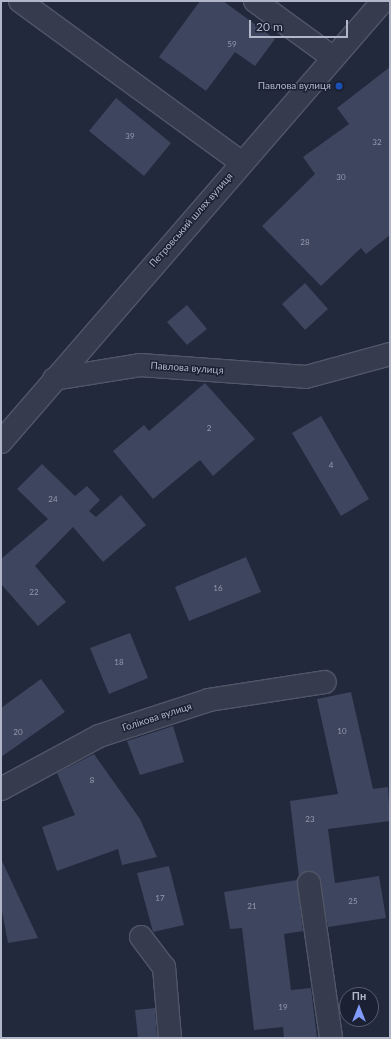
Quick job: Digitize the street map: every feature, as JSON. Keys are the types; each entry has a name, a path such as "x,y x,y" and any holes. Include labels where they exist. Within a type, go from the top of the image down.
{"street":[{"path":"20,1 242,162"},
{"path":"255,1 332,57"},
{"name":"Петровський шлях вулиця","path":"1,442 332,57 383,1"},
{"name":"Павлова вулиця","path":"54,379 140,365 306,377 390,354"},
{"name":"Голікова вулиця","path":"1,789 99,736 114,731 209,700 325,682"},
{"path":"309,883 331,1038"},
{"path":"141,937 164,967 170,1038"}],"building":[{"path":"200,1 223,1 275,39 255,66 235,52 206,91 159,57"},
{"path":"390,67 390,235 366,254 361,248 321,286 262,226 315,174 303,157 349,124 337,108"},
{"path":"116,98 171,143 144,176 89,131"},
{"path":"305,283 328,309 305,330 282,304"},
{"path":"187,305 207,329 187,345 167,322"},
{"path":"205,383 255,439 213,476 200,460 153,499 113,451 144,425 149,431"},
{"path":"321,416 369,499 341,516 292,433"},
{"path":"42,464 75,496 87,486 100,500 89,511 96,517 121,495 146,525 103,562 73,527 35,566 66,602 38,626 1,584 1,559 48,519 17,489"},
{"path":"246,557 261,592 189,621 175,587"},
{"path":"130,633 148,678 109,694 90,648"},
{"path":"41,679 65,712 1,757 1,708"},
{"path":"351,692 373,789 388,787 390,821 328,829 335,883 379,876 386,918 328,927 319,876 308,871 299,877 290,801 338,794 317,699"},
{"path":"173,726 184,762 140,775 127,741"},
{"path":"94,754 140,819 157,857 122,865 118,849 57,871 42,827 75,815 57,773"},
{"path":"2,861 38,938 8,943 1,906"},
{"path":"169,866 184,925 153,932 137,873"},
{"path":"297,880 303,931 284,934 291,990 311,988 317,1038 284,1038 283,1027 254,1030 242,928 230,929 224,892"},
{"path":"155,1008 157,1038 138,1038 135,1010"}],"place":[{"name":"Павлова вулиця","path":"339,86"}]}
